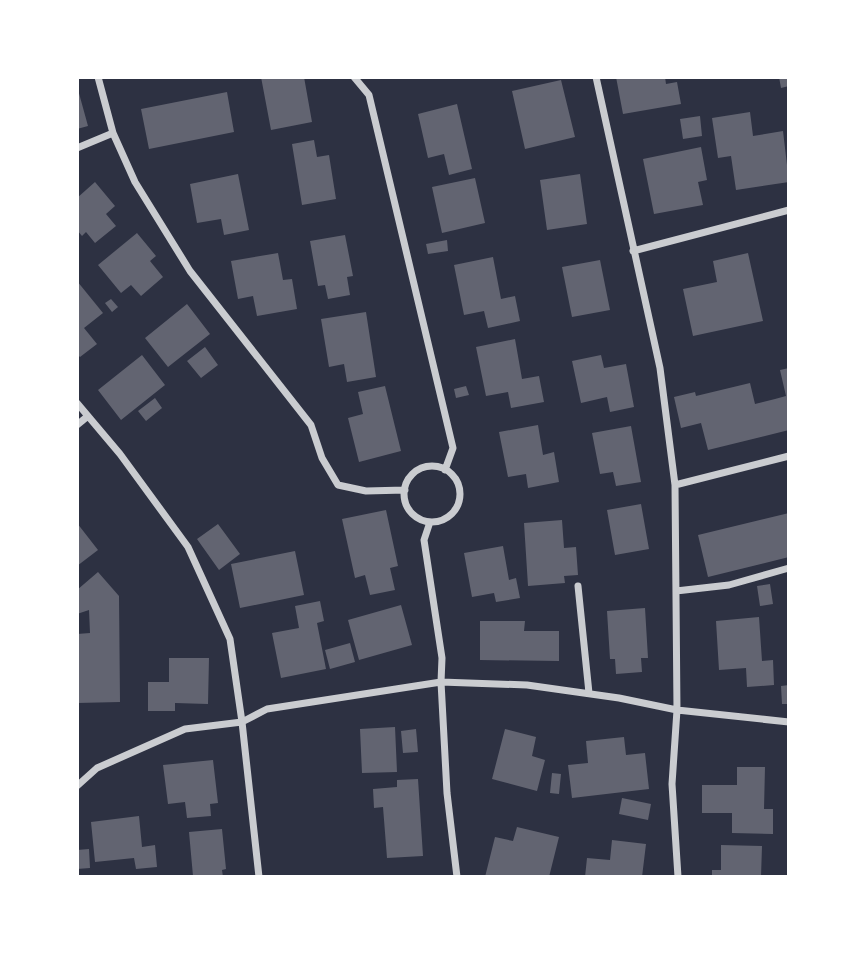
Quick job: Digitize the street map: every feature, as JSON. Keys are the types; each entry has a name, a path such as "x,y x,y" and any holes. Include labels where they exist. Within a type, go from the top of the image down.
{"street":[{"path":"98,77 113,133 135,182 190,271 311,425 322,458 338,485 366,491 405,490"},
{"path":"354,77 369,94 453,448 445,470"},
{"path":"596,77 660,368 675,485 677,710 672,784 678,877"},
{"path":"77,148 113,133"},
{"path":"633,251 789,210"},
{"path":"77,402 120,454 188,547 229,639 242,722 258,877"},
{"path":"77,425 88,416"},
{"path":"675,485 789,456"},
{"path":"437,467 445,470 453,475 458,483 459,502 447,517 439,521 430,522 413,514 408,507 405,490 407,481 420,469 437,467"},
{"path":"430,522 424,540 442,658 447,793 457,877"},
{"path":"676,591 729,584 789,568"},
{"path":"578,586 589,693"},
{"path":"77,786 97,768 185,729 242,722 267,709 441,682 527,685 589,693 677,710 789,722"}],"building":[{"path":"261,77 304,77 312,122 271,130"},
{"path":"616,77 665,77 666,84 677,82 681,104 623,114"},
{"path":"779,77 789,77 789,86 781,88"},
{"path":"561,80 575,137 525,149 512,91"},
{"path":"77,86 88,126 77,129"},
{"path":"227,92 234,132 149,149 141,109"},
{"path":"457,104 472,169 449,175 444,154 428,158 418,114"},
{"path":"750,112 753,136 783,131 789,182 736,190 731,156 718,158 712,118"},
{"path":"700,116 702,136 683,139 680,119"},
{"path":"314,140 317,157 329,155 336,199 302,205 292,144"},
{"path":"701,147 707,180 698,182 703,205 654,214 643,159"},
{"path":"238,174 249,230 224,235 221,219 197,223 190,184"},
{"path":"580,174 587,224 547,230 540,180"},
{"path":"475,178 485,223 442,233 432,187"},
{"path":"95,182 115,206 106,214 116,226 95,243 86,232 82,236 77,230 77,198"},
{"path":"137,233 156,256 150,261 163,277 141,296 131,285 121,293 98,265"},
{"path":"345,235 353,276 347,277 350,295 328,299 325,285 318,286 310,241"},
{"path":"447,240 448,251 428,254 426,244"},
{"path":"278,253 283,280 292,279 297,309 257,316 253,296 238,299 231,261"},
{"path":"748,253 763,321 693,336 683,289 717,282 713,261"},
{"path":"493,257 501,299 515,296 520,321 488,328 484,311 464,315 454,265"},
{"path":"600,260 610,310 572,317 562,267"},
{"path":"77,281 103,313 84,328 97,344 80,357 77,354"},
{"path":"111,299 118,307 112,312 105,303"},
{"path":"187,304 210,334 168,367 145,338"},
{"path":"366,312 376,377 347,382 344,364 329,367 321,319"},
{"path":"515,339 522,379 539,376 544,402 511,408 508,392 486,396 476,347"},
{"path":"205,347 218,365 201,378 187,361"},
{"path":"142,355 165,385 121,420 98,390"},
{"path":"601,355 604,368 626,364 634,407 610,412 607,397 581,403 572,361"},
{"path":"789,368 789,430 708,450 701,423 681,428 674,397 695,392 696,396 750,383 755,404 775,399 786,396 780,370"},
{"path":"385,386 401,451 359,462 348,418 363,414 358,392"},
{"path":"466,386 469,395 456,398 454,389"},
{"path":"155,398 162,408 146,421 138,411"},
{"path":"538,425 543,455 554,452 559,482 528,488 526,474 508,477 499,432"},
{"path":"631,426 641,482 616,486 613,472 600,474 592,433"},
{"path":"641,504 649,549 615,555 607,510"},
{"path":"386,510 398,566 390,568 395,590 370,595 365,575 355,578 342,519"},
{"path":"789,513 789,557 708,577 698,535"},
{"path":"562,520 564,548 576,547 578,575 564,576 565,583 528,586 524,523"},
{"path":"77,523 98,550 77,566"},
{"path":"218,524 240,554 219,570 197,539"},
{"path":"503,546 509,580 516,578 520,598 496,602 494,593 472,597 464,553"},
{"path":"295,551 304,595 240,608 231,564"},
{"path":"98,572 119,596 120,702 77,703 77,634 90,633 89,610 77,614 77,590"},
{"path":"770,584 773,604 760,606 757,586"},
{"path":"320,601 324,621 317,623 326,669 281,678 272,633 299,628 295,606"},
{"path":"401,605 412,645 359,660 348,620"},
{"path":"645,608 648,658 641,658 642,672 616,674 615,659 610,659 607,611"},
{"path":"759,617 762,661 773,660 774,685 747,687 746,668 719,670 716,621"},
{"path":"480,621 525,621 524,631 559,631 559,661 480,660"},
{"path":"350,643 355,662 330,669 325,650"},
{"path":"169,658 209,658 208,704 175,703 175,711 148,711 148,682 169,682"},
{"path":"789,685 789,704 782,704 781,686"},
{"path":"395,727 397,772 362,773 360,729"},
{"path":"416,729 418,752 403,753 401,731"},
{"path":"505,729 536,737 532,756 545,760 537,791 492,779"},
{"path":"624,737 626,755 645,753 649,789 572,798 568,765 588,763 586,741"},
{"path":"213,760 218,803 210,804 211,816 187,818 185,802 168,804 163,765"},
{"path":"737,767 765,767 764,809 773,809 773,834 732,833 732,813 702,813 702,785 737,785"},
{"path":"552,773 561,774 559,794 550,793"},
{"path":"418,779 423,856 387,858 383,807 374,808 373,789 397,787 397,780"},
{"path":"622,798 651,804 648,820 619,814"},
{"path":"139,816 142,847 155,845 157,867 136,869 134,858 95,862 91,822"},
{"path":"517,827 559,837 549,877 485,877 495,837 513,841"},
{"path":"222,829 226,869 222,870 223,877 193,876 189,832"},
{"path":"612,840 646,844 642,877 585,877 587,858 610,860"},
{"path":"721,845 762,846 761,877 712,877 712,870 721,870"},
{"path":"89,849 90,868 77,869 77,850"}]}
